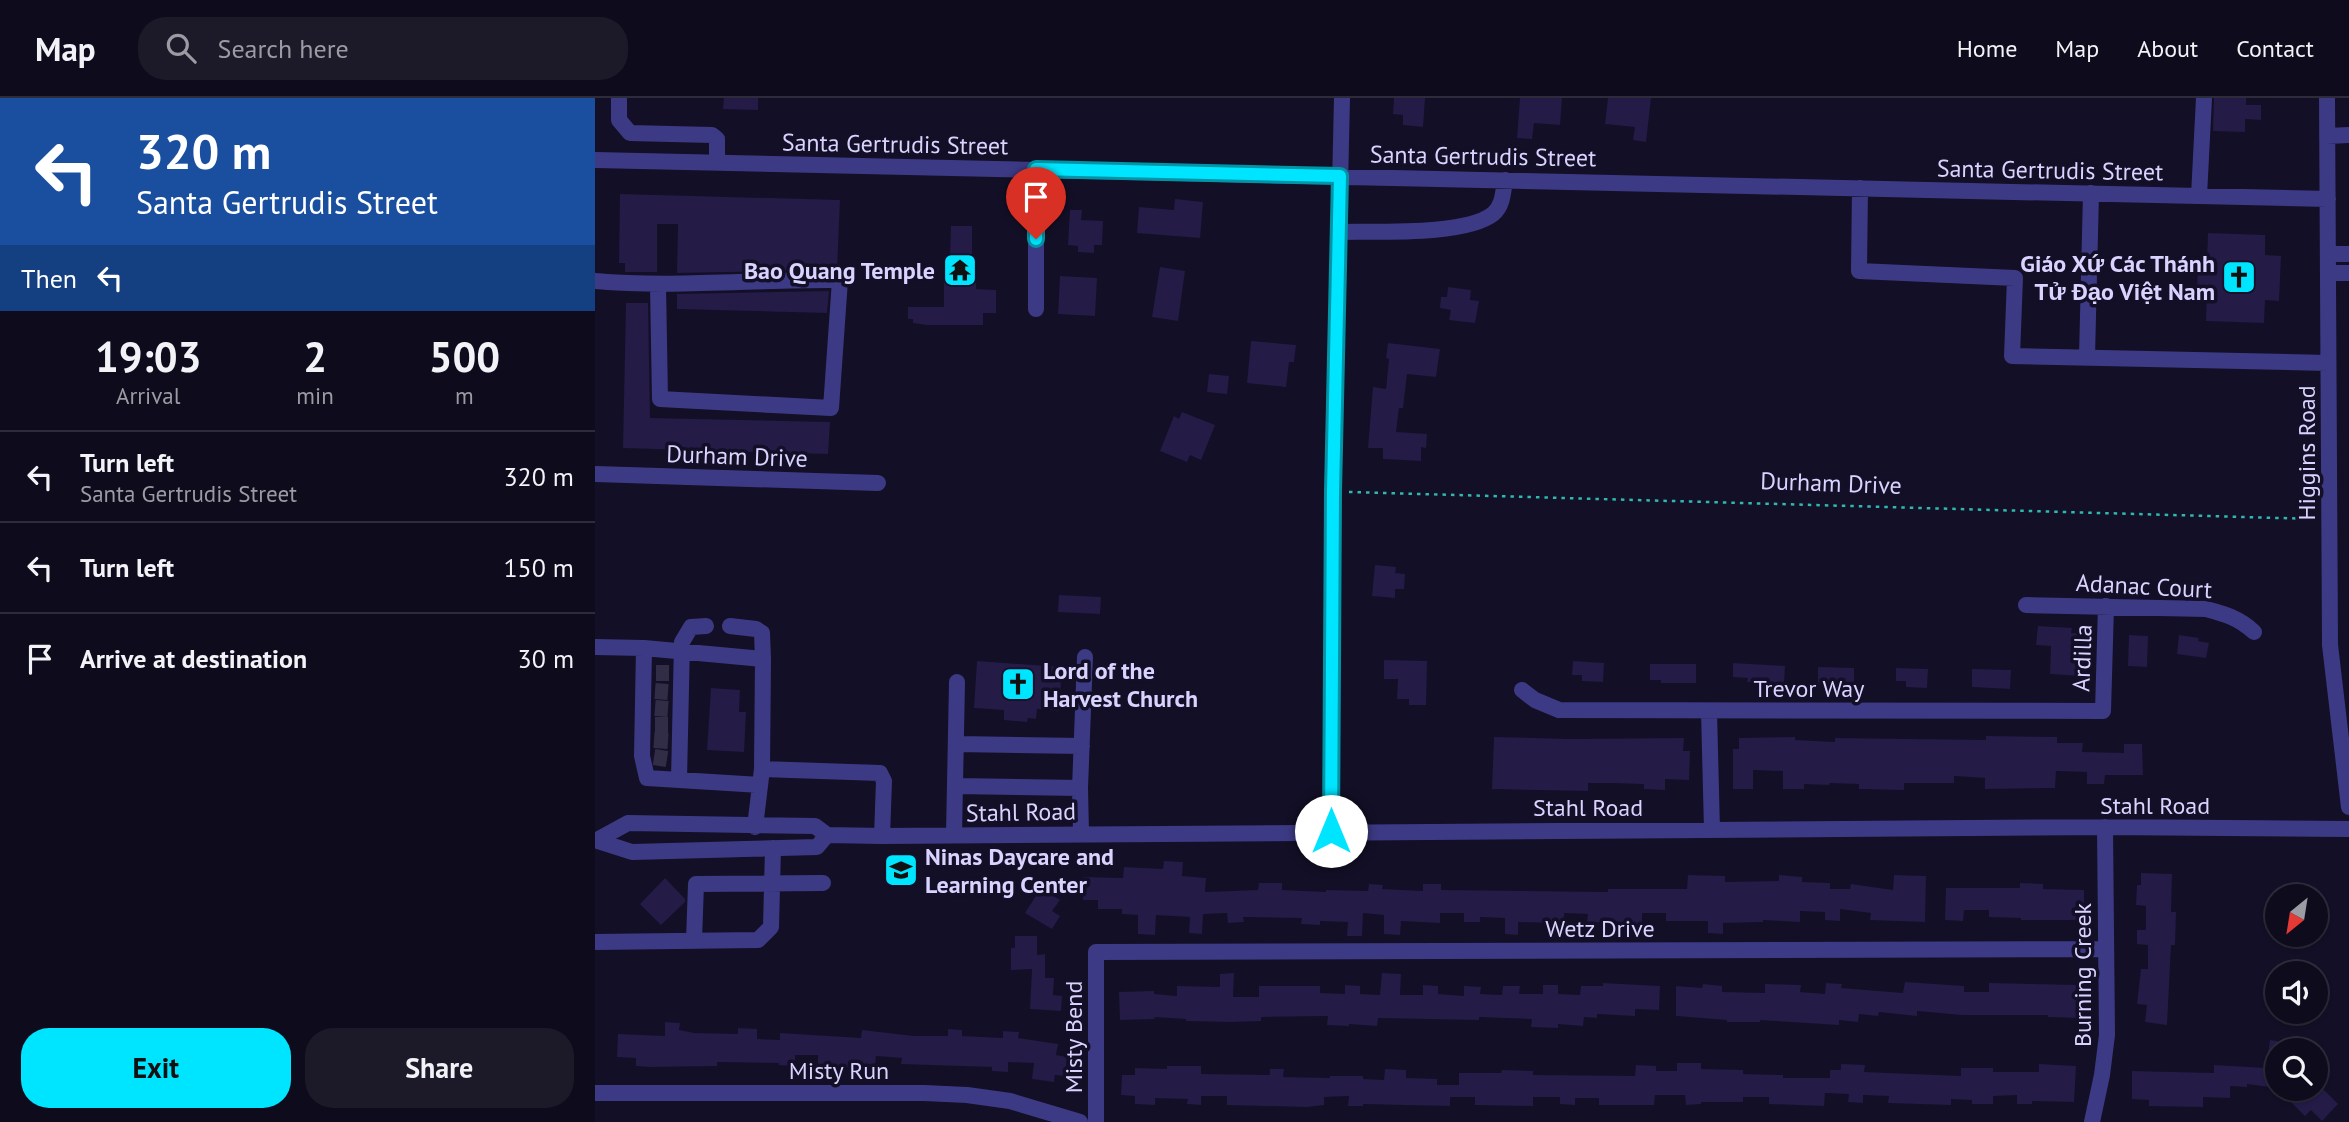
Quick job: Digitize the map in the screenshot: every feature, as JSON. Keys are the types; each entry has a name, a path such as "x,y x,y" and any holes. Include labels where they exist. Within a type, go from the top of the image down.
{"street":[{"path":"619,98 619,120 630,133 712,135 717,139 717,162"},
{"path":"1331,831 1333,492 1342,98"},
{"path":"2199,196 2204,98"},
{"name":"Higgins Road","path":"2327,98 2330,645 2349,807"},
{"path":"2327,136 2349,135"},
{"name":"Santa Gertrudis Street","path":"595,160 2328,199"},
{"path":"1036,169 1036,309"},
{"path":"1339,232 1438,229 1476,223 1494,214 1502,201 1505,180"},
{"path":"1860,188 1859,271 2015,278 2012,356 2328,363"},
{"path":"2087,356 2091,193"},
{"path":"2328,254 2349,254"},
{"path":"2328,273 2349,273"},
{"path":"595,281 658,285 770,279 840,279 831,408 660,399 658,285"},
{"name":"Durham Drive","path":"595,474 878,483"},
{"name":"Adanac Court","path":"2026,605 2206,609 2244,622 2254,632"},
{"name":"Ardilla","path":"2103,711 2106,606"},
{"path":"679,780 661,725 663,673 683,651 682,642 691,626 706,626"},
{"path":"730,626 756,629 762,633 761,777 755,827"},
{"path":"595,647 644,648 763,659"},
{"path":"644,648 663,673 661,725 647,778 679,780 880,774 884,781 882,836"},
{"path":"1081,833 1085,657"},
{"path":"954,835 957,682"},
{"name":"Trevor Way","path":"1522,690 1535,700 1559,710 2103,711"},
{"path":"1709,711 1712,830"},
{"path":"956,744 1082,746"},
{"path":"956,786 1080,788"},
{"name":"Stahl Road","path":"596,840 628,823 815,826 827,835 882,836 2105,827 2349,829"},
{"name":"Burning Creek","path":"2092,1122 2107,1035 2105,827"},
{"name":"Stahl Road","path":"596,840 632,852 817,847 827,835"},
{"path":"595,942 758,940 771,927 773,848"},
{"path":"694,940 696,884 823,883"},
{"name":"Wetz Drive","path":"1096,952 2105,949"},
{"name":"Misty Bend","path":"1096,952 1096,1122"},
{"name":"Misty Run","path":"595,1093 967,1095 1010,1101 1080,1122"}],"path":[{"name":"Durham Drive","path":"1333,492 2329,520"}],"building":[{"path":"724,98 758,98 758,110 723,109"},
{"path":"1394,98 1425,98 1423,127 1403,125 1403,115 1393,114"},
{"path":"1520,98 1562,98 1560,125 1534,123 1532,139 1517,138"},
{"path":"1608,98 1651,98 1646,142 1633,140 1635,127 1605,124"},
{"path":"2214,98 2246,98 2246,105 2261,105 2261,120 2245,119 2245,132 2213,131"},
{"path":"620,194 840,200 837,270 677,273 678,224 657,224 657,272 625,272 625,263 619,263"},
{"path":"1175,199 1203,202 1200,238 1137,233 1139,207 1174,210"},
{"path":"1070,210 1082,210 1081,220 1103,221 1102,245 1094,245 1094,253 1078,252 1078,246 1068,245"},
{"name":"Bao Quang Temple","path":"951,226 972,226 976,289 996,290 996,313 983,313 983,325 913,323 913,319 908,319 908,307 944,307 944,257 950,257"},
{"name":"Giáo Xứ Các Thánh Tử Đạo Việt Nam","path":"2208,233 2265,235 2265,255 2281,256 2279,301 2265,300 2264,323 2206,321 2207,290 2197,290 2198,263 2207,263"},
{"path":"1160,267 1185,271 1178,321 1152,317"},
{"path":"1060,276 1097,278 1095,316 1058,314"},
{"path":"1448,287 1471,290 1470,300 1479,301 1475,323 1449,320 1451,310 1440,308 1441,297 1447,297"},
{"path":"829,291 827,313 677,309 677,294"},
{"path":"626,303 648,303 650,418 830,422 828,454 623,448"},
{"path":"1251,341 1296,345 1294,362 1289,362 1286,387 1247,383"},
{"path":"1388,343 1440,349 1436,377 1407,374 1403,408 1399,408 1396,432 1427,434 1426,448 1421,447 1421,461 1383,459 1383,448 1368,448 1373,387 1386,389"},
{"path":"1209,374 1229,376 1227,394 1207,392"},
{"path":"1182,412 1215,425 1201,460 1190,455 1187,462 1160,451 1174,416 1179,419"},
{"path":"1375,565 1396,567 1395,573 1405,574 1404,589 1395,589 1395,598 1372,596"},
{"path":"1059,595 1101,597 1100,614 1058,612"},
{"path":"2038,626 2072,628 2071,633 2082,634 2081,676 2050,674 2051,646 2036,645"},
{"path":"2129,635 2148,636 2147,667 2128,666"},
{"path":"2179,635 2199,638 2198,641 2209,643 2206,658 2177,654"},
{"path":"1384,660 1427,661 1426,705 1409,705 1409,699 1397,699 1398,679 1384,679"},
{"path":"977,661 1062,667 1059,711 1037,709 1036,719 1028,718 1027,722 1004,720 1004,710 974,708"},
{"path":"1573,661 1604,663 1603,682 1582,681 1582,675 1572,675"},
{"path":"1733,663 1785,666 1784,684 1747,682 1748,678 1733,677"},
{"path":"1650,664 1696,664 1696,683 1661,683 1661,680 1650,680"},
{"path":"1818,667 1854,668 1854,686 1818,685"},
{"path":"1896,668 1928,669 1927,688 1906,687 1906,681 1896,681"},
{"path":"1972,669 2011,670 2010,689 1972,687"},
{"path":"711,688 740,690 739,712 746,712 744,752 707,750"},
{"path":"1986,736 2057,737 2057,743 2083,743 2082,752 2124,753 2124,744 2142,744 2143,775 2105,775 2104,784 2087,784 2087,772 2056,771 2055,788 1985,789 1985,778 1954,776 1954,783 1904,783 1904,790 1859,789 1859,784 1830,783 1804,784 1804,789 1783,789 1783,771 1753,770 1753,789 1733,789 1733,749 1739,749 1739,738 1795,737 1795,740 1835,742 1835,738 1986,740"},
{"path":"1494,737 1684,738 1683,751 1690,751 1689,780 1665,779 1665,790 1644,789 1644,784 1613,783 1588,783 1588,791 1492,789"},
{"path":"1164,861 1183,862 1182,876 1206,878 1205,892 1258,890 1259,883 1282,883 1282,890 1326,892 1368,891 1369,884 1383,885 1382,889 1423,891 1423,884 1441,884 1441,890 1608,892 1608,889 1687,889 1688,875 1725,876 1725,882 1779,881 1779,875 1802,877 1802,882 1830,883 1830,889 1850,889 1851,884 1893,890 1894,875 1926,876 1925,922 1870,920 1871,913 1840,909 1840,921 1825,920 1825,912 1800,911 1800,922 1763,920 1723,923 1723,934 1708,933 1708,921 1666,921 1666,913 1642,913 1642,933 1627,932 1627,922 1587,922 1588,914 1564,913 1564,923 1518,922 1518,935 1505,934 1505,918 1480,917 1480,922 1464,922 1464,913 1440,913 1440,923 1401,921 1400,935 1384,934 1384,915 1363,913 1362,936 1347,936 1348,922 1320,921 1320,925 1301,924 1302,918 1243,917 1244,922 1228,923 1227,913 1203,914 1202,934 1189,933 1190,917 1156,915 1155,935 1138,934 1138,915 1122,914 1122,909 1098,909 1098,900 1083,900 1083,877 1123,878 1124,867 1163,869"},
{"path":"2141,873 2172,874 2171,912 2176,912 2175,945 2171,945 2167,1025 2145,1022 2147,1005 2137,1004 2141,969 2148,969 2148,945 2137,944 2137,930 2146,930 2146,906 2136,905"},
{"path":"665,878 685,902 661,925 640,904"},
{"path":"2020,883 2043,884 2043,889 2084,890 2084,920 2021,920 1989,917 1989,910 1964,910 1963,921 1945,920 1946,888 2020,888"},
{"path":"1041,888 1060,900 1052,911 1060,916 1052,929 1025,913"},
{"path":"1015,936 1037,936 1037,955 1045,954 1045,978 1054,978 1053,995 1062,996 1061,1011 1030,1009 1032,969 1011,970 1011,948 1015,948"},
{"path":"1234,973 1233,997 1259,997 1259,986 1320,986 1320,993 1345,994 1345,985 1360,986 1360,994 1380,995 1382,973 1401,974 1400,995 1423,995 1423,985 1438,986 1438,994 1464,996 1464,986 1481,987 1480,994 1502,995 1503,986 1520,986 1519,994 1543,994 1543,985 1558,985 1558,994 1580,995 1581,986 1603,986 1603,983 1660,986 1659,1010 1635,1009 1635,1016 1597,1014 1597,1018 1584,1017 1583,1026 1558,1024 1558,1028 1531,1027 1532,1019 1479,1017 1479,1020 1378,1018 1377,1026 1327,1025 1328,1016 1261,1017 1261,1021 1232,1022 1154,1017 1155,1019 1120,1020 1119,992 1154,991 1154,994 1177,996 1177,986 1220,987 1220,974"},
{"path":"1905,982 1964,986 1964,992 1989,992 1989,983 2080,985 2079,1018 1917,1011 1917,1016 1879,1012 1878,1016 1859,1014 1858,1022 1839,1020 1839,1025 1760,1020 1727,1022 1676,1016 1676,986 1702,988 1703,984 1722,986 1722,992 1765,993 1765,984 1801,985 1800,992 1825,994 1826,983 1842,984 1841,988 1903,993"},
{"path":"665,1022 680,1023 679,1030 694,1033 738,1034 738,1028 757,1029 757,1039 780,1040 780,1033 861,1038 862,1030 914,1036 948,1036 948,1029 962,1030 962,1036 1003,1038 1003,1031 1019,1032 1018,1038 1058,1044 1056,1055 1067,1057 1065,1076 1055,1075 1054,1082 1032,1079 1034,1063 1008,1062 1008,1072 992,1071 992,1067 901,1064 902,1058 876,1056 875,1065 854,1063 854,1067 818,1066 818,1055 795,1055 795,1066 779,1063 717,1062 717,1066 651,1067 636,1066 636,1058 617,1057 618,1034 665,1036"},
{"path":"1677,1063 1701,1063 1701,1069 1743,1070 1743,1074 1783,1075 1783,1078 1830,1078 1830,1070 1841,1070 1841,1064 1865,1065 1864,1072 1961,1076 1961,1068 1993,1068 1993,1072 2039,1072 2039,1064 2076,1066 2074,1102 2032,1101 2032,1104 2017,1104 2017,1095 1993,1096 1993,1104 1972,1104 1972,1100 1951,1099 1951,1105 1888,1103 1889,1096 1863,1095 1863,1103 1848,1102 1849,1094 1825,1093 1824,1106 1769,1104 1769,1097 1743,1097 1743,1102 1701,1102 1686,1105 1685,1095 1655,1095 1654,1105 1599,1105 1599,1098 1575,1098 1575,1105 1560,1104 1560,1097 1533,1097 1533,1106 1475,1105 1475,1097 1450,1097 1450,1106 1348,1106 1349,1096 1324,1097 1324,1105 1307,1107 1227,1105 1227,1096 1201,1096 1201,1105 1187,1104 1188,1099 1155,1098 1155,1105 1135,1104 1135,1096 1121,1095 1122,1075 1135,1075 1135,1068 1167,1069 1167,1066 1201,1066 1201,1074 1270,1075 1270,1069 1284,1069 1283,1077 1363,1076 1363,1079 1384,1080 1385,1069 1406,1070 1406,1078 1437,1079 1437,1085 1459,1085 1459,1073 1501,1073 1502,1070 1533,1071 1533,1075 1635,1076 1636,1065 1656,1066 1656,1071 1677,1071"},
{"path":"2214,1065 2265,1068 2265,1086 2247,1084 2247,1087 2230,1086 2230,1098 2203,1097 2203,1107 2149,1106 2149,1100 2132,1099 2132,1071 2214,1073"},
{"path":"2328,1094 2338,1104 2322,1121 2311,1110 2305,1116 2291,1102 2328,1101"}],"tunnel":[{"path":"656,673 669,673"},
{"path":"655,691 668,692"},
{"path":"655,708 668,709"},
{"path":"655,725 668,725"},
{"path":"654,740 668,741"},
{"path":"654,757 667,759"}],"place":[{"name":"Bao Quang Temple","path":"960,270"},
{"name":"Giáo Xứ Các Thánh Tử Đạo Việt Nam","path":"2239,277"},
{"name":"Lord of the Harvest Church","path":"1018,684"},
{"name":"Ninas Daycare and Learning Center","path":"901,870"}],"route":[{"path":"1036,239 1036,169 1340,176 1333,492 1331,831"}]}
